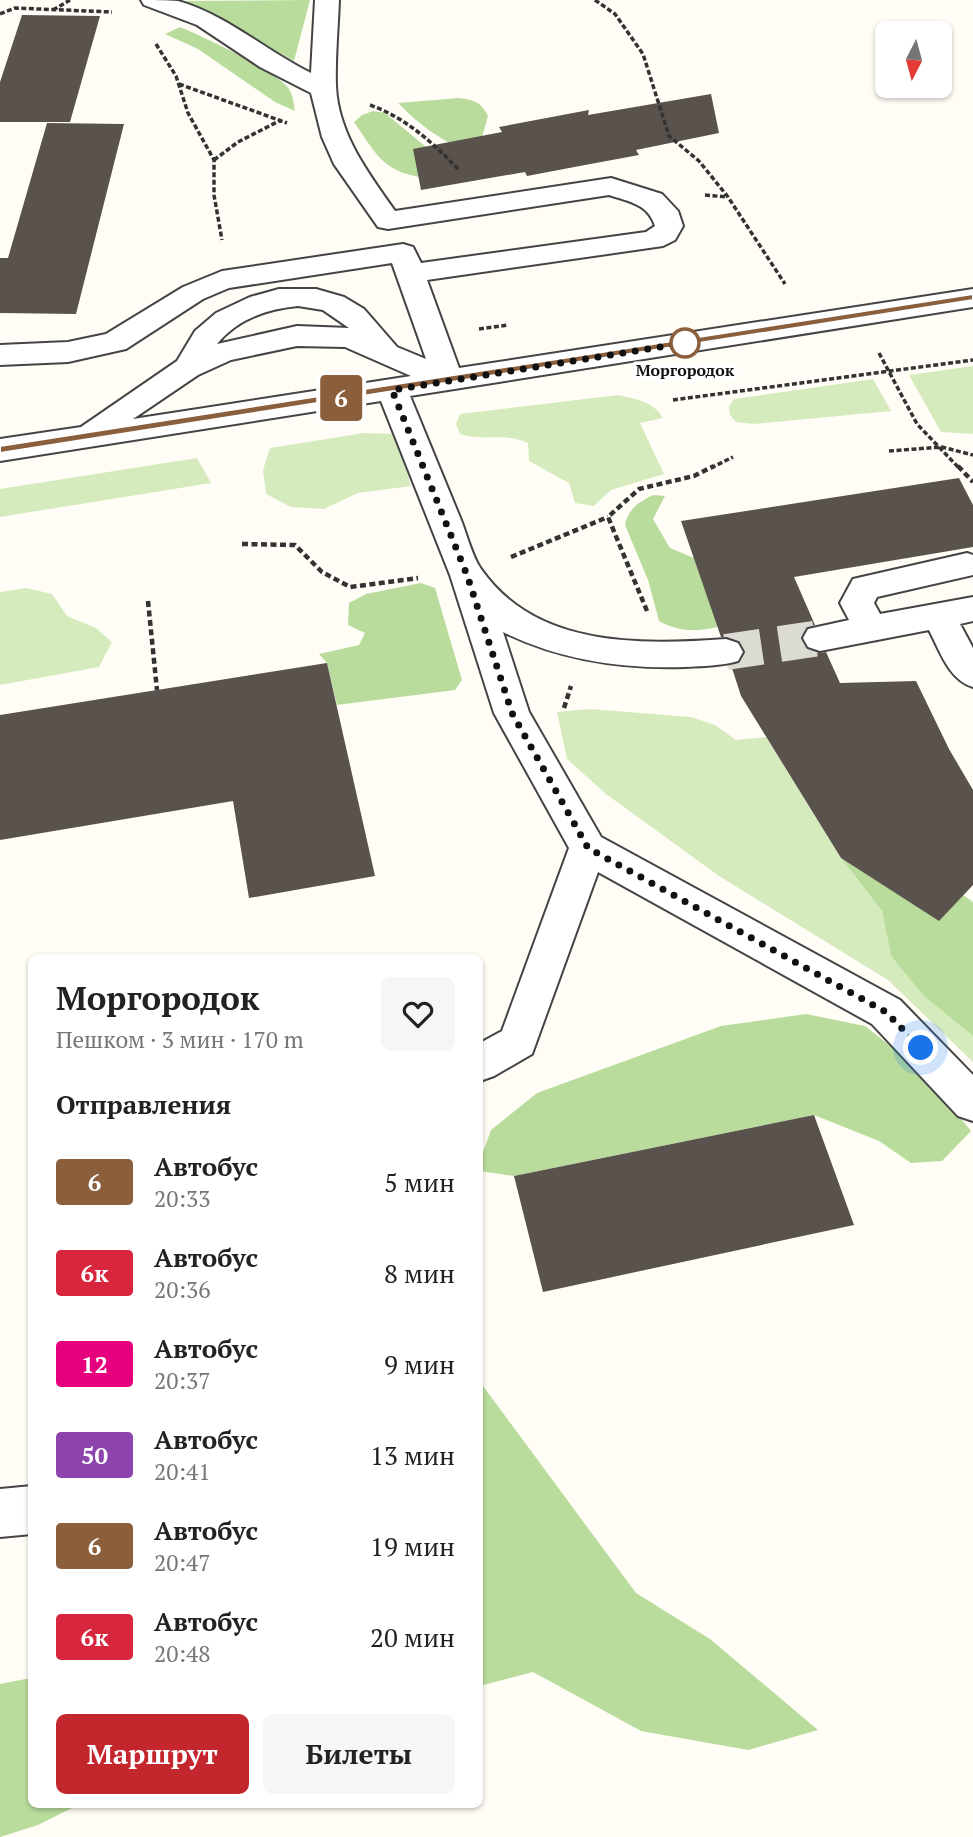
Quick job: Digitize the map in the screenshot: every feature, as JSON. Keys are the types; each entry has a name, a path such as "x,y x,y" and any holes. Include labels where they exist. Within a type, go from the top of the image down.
{"street":[{"path":"153,0 206,20 270,62 323,89"},
{"path":"327,0 323,89 335,138 348,164 388,221 407,263 448,380"},
{"path":"0,355 68,352 115,342 131,335 193,293 222,280 653,240 665,234 670,226 664,211 652,200 611,186 388,221"},
{"path":"0,450 973,298"},
{"path":"85,437 187,368 223,352 297,335 349,338 448,380"},
{"path":"392,390 467,575 512,713 588,848 886,1012 973,1103"},
{"path":"870,628 857,603 865,588 967,565"},
{"path":"467,575 501,612 530,630 597,649 660,655 726,652"},
{"path":"820,638 973,608"},
{"path":"939,615 959,655 973,674"},
{"path":"483,1061 518,1042 588,848"},
{"path":"0,1513 28,1510"}],"path":[{"path":"52,10 70,0"},
{"path":"595,0 615,14 643,54 669,136 699,161 728,197 785,285 772,286"},
{"path":"0,14 15,8 124,13"},
{"path":"154,41 179,84 188,113 214,160 214,195 222,237 222,280"},
{"path":"179,84 335,138"},
{"path":"323,89 392,112 437,146 491,204"},
{"path":"214,160 238,142 281,120"},
{"path":"432,335 519,324"},
{"path":"673,400 973,360"},
{"path":"890,372 917,424 973,482"},
{"path":"889,451 942,447 973,455"},
{"path":"242,544 295,545 323,572 350,587 426,576 467,575 608,517 639,489 694,476 733,457"},
{"path":"608,517 624,561 644,601 660,655"},
{"path":"148,601 157,690"}],"green space":[{"path":"310,0 294,61 236,28 174,1"},
{"path":"180,27 270,73 289,89 295,111 275,102 198,49 165,34"},
{"path":"459,98 477,103 488,116 482,137 465,150 429,130 398,103"},
{"path":"373,111 385,113 431,151 433,179 393,168 370,146 354,122"},
{"path":"973,366 973,434 941,432 909,375"},
{"path":"873,379 891,411 754,424 736,422 730,415 729,406 734,399"},
{"path":"618,395 649,404 663,418 640,423 664,474 611,490 594,506 575,503 569,483 529,461 528,443 511,438 460,434 456,424 460,414"},
{"path":"364,433 396,434 411,486 358,493 324,509 291,507 266,494 263,470 270,448"},
{"path":"197,458 211,483 0,517 0,489"},
{"path":"653,495 665,496 653,519 670,548 694,558 718,627 688,630 659,621 648,580 625,525 635,507"},
{"path":"421,583 435,588 462,680 455,690 337,705 327,663 319,654 359,645 365,633 348,625 349,603 366,594"},
{"path":"26,588 52,594 67,616 96,628 112,642 99,667 0,685 0,592"},
{"path":"590,709 691,717 715,725 736,740 766,737 841,858 882,911 891,956 924,995 973,1036 973,1062 888,980 719,876 606,794 567,759 557,712"},
{"path":"841,858 963,895 973,902 973,1036 924,996 891,956 882,911"},
{"path":"806,1014 865,1026 921,1070 971,1131 942,1161 911,1163 879,1141 814,1115 514,1176 483,1171 483,1153 491,1130 537,1093 721,1026"},
{"path":"483,1386 636,1593 710,1639 818,1730 748,1750 641,1731 533,1672 483,1685"},
{"path":"28,1679 28,1808 72,1808 38,1825 0,1837 0,1684"}],"building":[{"path":"22,15 100,16 70,122 0,122 0,82"},
{"path":"711,94 719,133 636,150 639,155 527,176 525,172 421,190 413,149 502,132 499,127 589,110 588,115"},
{"path":"47,123 124,124 76,314 0,313 0,258 8,258"},
{"path":"959,478 973,505 973,547 794,577 815,625 806,628 801,637 806,648 819,653 826,652 840,683 916,681 949,749 973,790 973,885 939,921 841,858 741,696 731,665 740,662 745,651 739,641 721,637 681,521"},
{"path":"327,663 375,876 249,898 233,801 0,840 0,715"},
{"path":"814,1115 854,1225 543,1292 514,1176"}],"tunnel":[{"path":"726,652 820,638"}],"bus line":[{"name":"6","path":"0,450 973,298"}],"place":[{"name":"Моргородок","path":"685,343"}],"route":[{"path":"685,343 392,390 452,534 512,713 588,848 886,1012 921,1048"}]}
